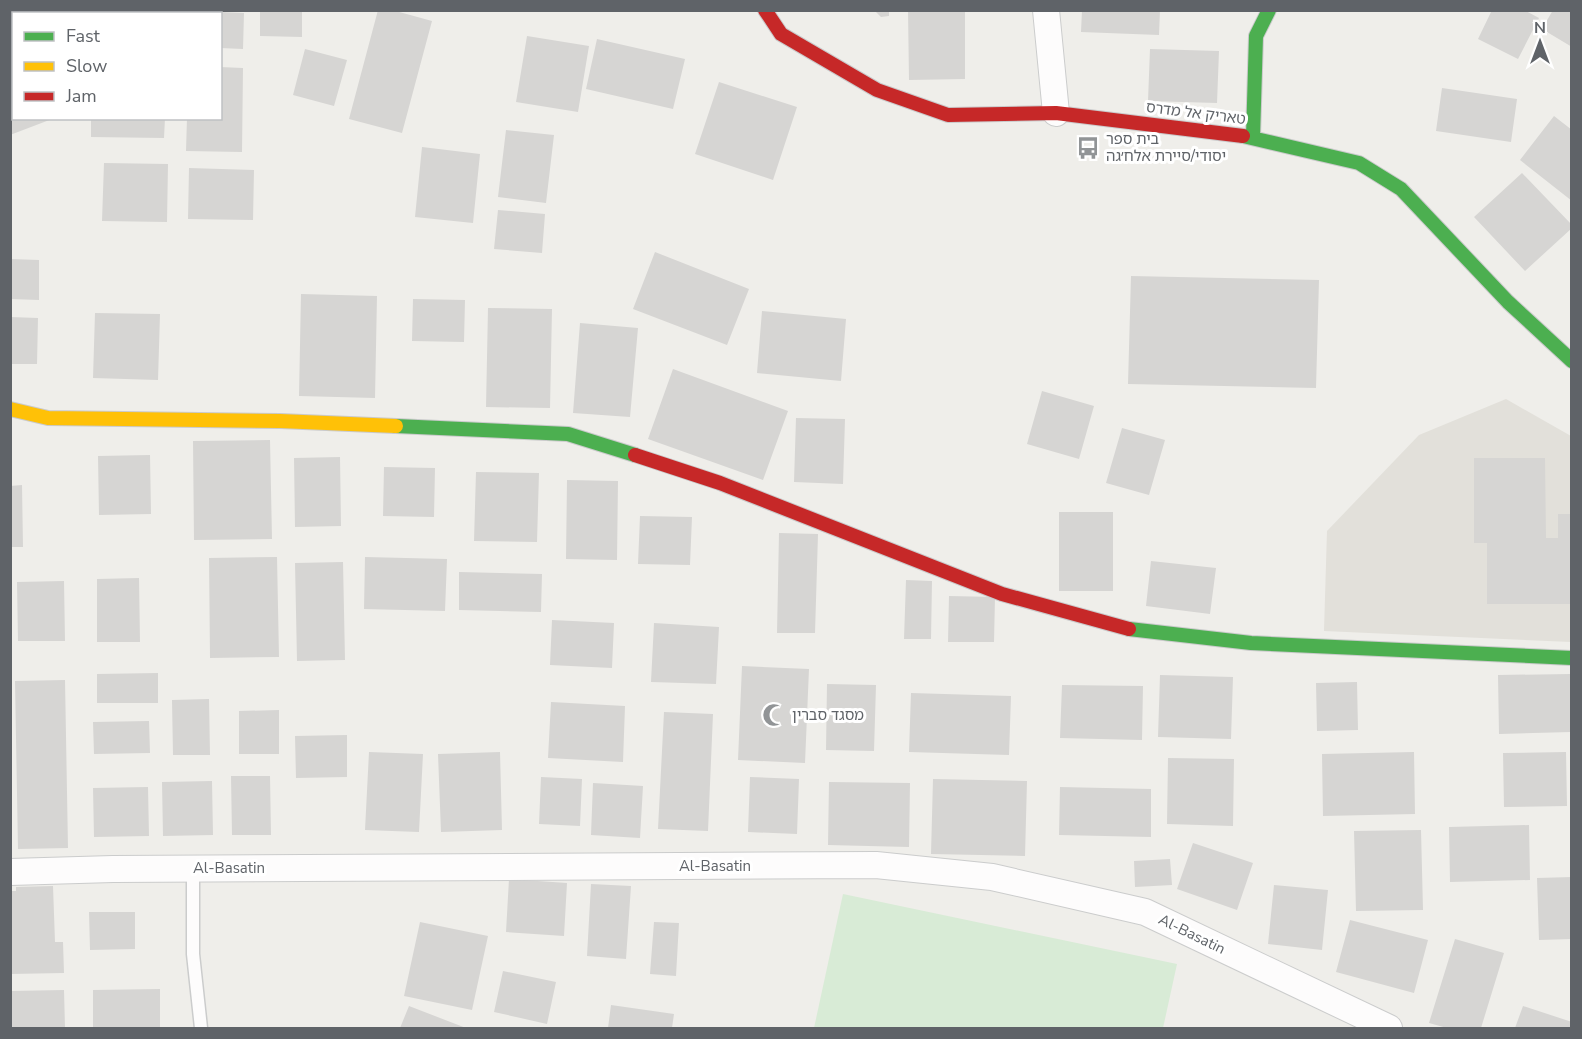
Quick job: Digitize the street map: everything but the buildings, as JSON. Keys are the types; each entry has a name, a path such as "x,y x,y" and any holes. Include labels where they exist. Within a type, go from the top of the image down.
{"street":[{"name":"טאריק אל מדרס","path":"765,10 781,34 877,90 948,115 1056,113 1253,137 1359,163 1401,189 1508,302 1572,361"},
{"path":"1046,10 1056,113"},
{"path":"1253,137 1256,36 1269,10"},
{"path":"10,409 48,418 280,421 568,434 720,483 1002,594 1131,628 1251,644 1572,658"},
{"name":"Al-Basatin","path":"10,872 876,865 992,877 1145,912 1389,1029"}],"lane":[{"path":"193,869 193,954 201,1029"}],"shaded area":[{"path":"1506,399 1571,436 1571,642 1324,631 1327,531 1419,435"}],"green space":[{"path":"843,894 1177,964 1163,1028 814,1028"}],"traffic: fast":[{"path":"1253,137 1256,36 1269,10"},
{"path":"1243,136 1359,163 1401,189 1508,302 1572,361"},
{"path":"396,426 568,434 635,455"},
{"path":"1129,629 1251,643 1572,658"}],"traffic: slow":[{"path":"10,409 48,418 280,421 396,426"}],"traffic: jam":[{"path":"765,10 781,34 877,90 948,115 1056,113 1243,136"},
{"path":"635,455 720,483 1002,594 1129,629"}],"place":[{"name":"בית ספר יסודי/סיירת אלח׳גה","path":"1088,148"},
{"name":"מסגד סברין","path":"774,715"}]}
